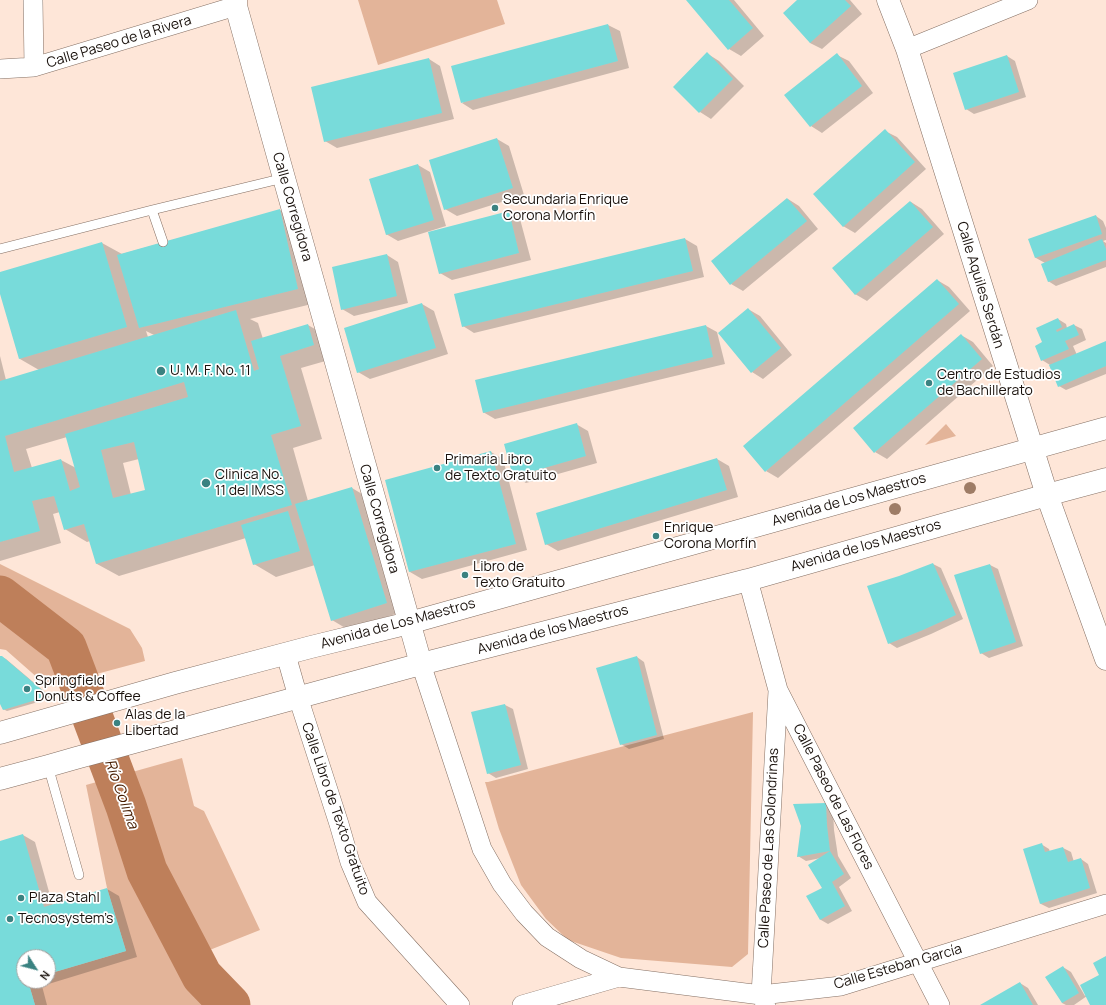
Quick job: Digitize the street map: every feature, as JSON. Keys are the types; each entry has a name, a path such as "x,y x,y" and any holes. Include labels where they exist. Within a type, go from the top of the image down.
{"main road":[{"name":"Calle Aquiles Serdán","path":"888,0 906,49 1047,495 1106,659"},
{"name":"Calle Corregidora","path":"236,3 421,664"},
{"name":"Avenida de Los Maestros","path":"0,733 175,683 409,623 1106,428"},
{"name":"Avenida de los Maestros","path":"0,779 421,664 748,580 1106,479"}],"street":[{"path":"33,0 34,68"},
{"path":"906,49 1028,0"},
{"name":"Calle Paseo de la Rivera","path":"0,69 34,68 236,3"},
{"name":"Calle Paseo de Las Flores","path":"748,580 778,690 940,1005"},
{"name":"Calle Libro de Texto Gratuito","path":"286,655 350,862 367,902 460,1005"},
{"name":"Calle Corregidora","path":"421,664 482,849 502,884 524,913 547,937 581,959 619,977"},
{"name":"Calle Paseo de Las Golondrinas","path":"764,1000 778,690"},
{"name":"Calle Esteban García","path":"522,1005 619,977 764,1000 841,986 1106,904"}],"lane":[{"path":"0,249 284,178"},
{"path":"152,210 162,242"},
{"path":"48,766 80,875"}],"shaded area":[{"path":"358,0 497,0 505,24 378,65"},
{"path":"946,424 956,436 925,445"},
{"path":"0,564 130,629 142,648 145,661 48,687 6,650 0,649"},
{"path":"753,712 748,954 732,967 621,958 568,940 546,919 521,885 499,829 485,782"},
{"path":"182,758 194,806 204,811 260,930 182,961 212,1005 35,1005 30,989 56,989 56,972 126,951 107,888 86,785"}],"building":[{"path":"686,0 729,0 753,28 728,50"},
{"path":"797,0 845,0 851,6 810,43 783,13"},
{"path":"608,24 618,61 461,103 451,66"},
{"path":"707,52 733,79 699,113 673,87"},
{"path":"837,53 862,86 810,127 784,95"},
{"path":"1007,55 1019,92 965,110 953,73"},
{"path":"429,58 442,113 324,142 311,87"},
{"path":"885,129 915,162 843,227 813,194"},
{"path":"497,138 513,188 444,210 429,160"},
{"path":"418,164 434,220 386,235 369,179"},
{"path":"787,198 807,221 730,285 711,261"},
{"path":"910,201 933,227 855,295 832,268"},
{"path":"280,209 298,289 139,328 117,255"},
{"path":"509,211 519,253 439,274 428,232"},
{"path":"1096,215 1102,234 1035,258 1028,239"},
{"path":"685,238 693,271 462,327 454,294"},
{"path":"1102,239 1106,249 1106,260 1048,282 1041,264"},
{"path":"102,242 127,327 19,359 0,294 0,272"},
{"path":"387,254 397,296 341,310 332,267"},
{"path":"937,279 959,304 765,472 743,446"},
{"path":"422,303 436,348 357,373 344,328"},
{"path":"748,308 781,348 751,373 718,333"},
{"name":"U. M. F. No. 11","path":"236,310 254,371 259,369 251,341 308,324 314,345 280,356 301,426 271,435 292,505 96,564 84,524 64,530 54,496 32,501 40,531 0,542 0,381","holes":["184,382 188,397 65,434 80,487 70,491 61,459 14,472 5,436","134,442 145,490 113,498 101,450"]},
{"path":"1058,318 1062,327 1056,330 1057,332 1074,324 1079,335 1065,341 1069,349 1041,361 1035,346 1042,342 1036,328"},
{"path":"706,325 713,357 483,413 475,380"},
{"path":"961,334 982,359 874,453 853,428"},
{"path":"1106,341 1106,366 1058,387 1049,365"},
{"path":"577,423 586,456 513,477 504,444"},
{"path":"491,451 516,544 409,572 385,480"},
{"path":"717,458 727,490 545,545 536,513"},
{"path":"352,487 387,603 331,621 295,504"},
{"path":"288,511 300,551 253,565 241,525"},
{"path":"933,563 956,615 888,644 867,586"},
{"path":"990,564 1016,642 980,654 954,575"},
{"path":"0,656 2,656 49,696 3,710 0,704"},
{"path":"637,656 657,735 620,745 596,668"},
{"path":"505,704 521,765 487,774 471,712"},
{"path":"826,803 830,851 797,857 801,826 793,804"},
{"name":"Plaza Stahl","path":"23,834 44,907 107,888 126,951 56,972 56,949 16,949 16,989 30,989 35,1005 0,1005 0,841"},
{"path":"1042,843 1045,852 1063,847 1068,862 1081,858 1090,888 1040,904 1023,849"},
{"path":"830,851 844,874 832,882 845,906 820,920 806,896 822,888 808,865"},
{"path":"1106,956 1106,1005 1090,1005 1080,985 1099,975 1093,963"},
{"path":"1063,966 1079,993 1062,1003 1045,977"},
{"path":"1020,982 1033,1005 980,1005"}],"waterway":[{"name":"Río Colima","path":"0,596 66,647 126,806 147,871 202,976 230,1005"}],"place":[{"name":"Secundaria Enrique Corona Morfín","path":"495,208"},
{"name":"U. M. F. No. 11","path":"161,371"},
{"name":"Centro de Estudios de Bachillerato","path":"929,383"},
{"name":"Primaria Libro de Texto Gratuito","path":"437,468"},
{"name":"Clinica No. 11 del IMSS","path":"206,483"},
{"name":"Enrique Corona Morfín","path":"656,536"},
{"name":"Libro de Texto Gratuito","path":"465,575"},
{"name":"Springfield Donuts & Coffee","path":"27,689"},
{"name":"Alas de la Libertad","path":"117,723"},
{"name":"Plaza Stahl","path":"21,898"},
{"name":"Tecnosystem’s","path":"10,919"}]}
